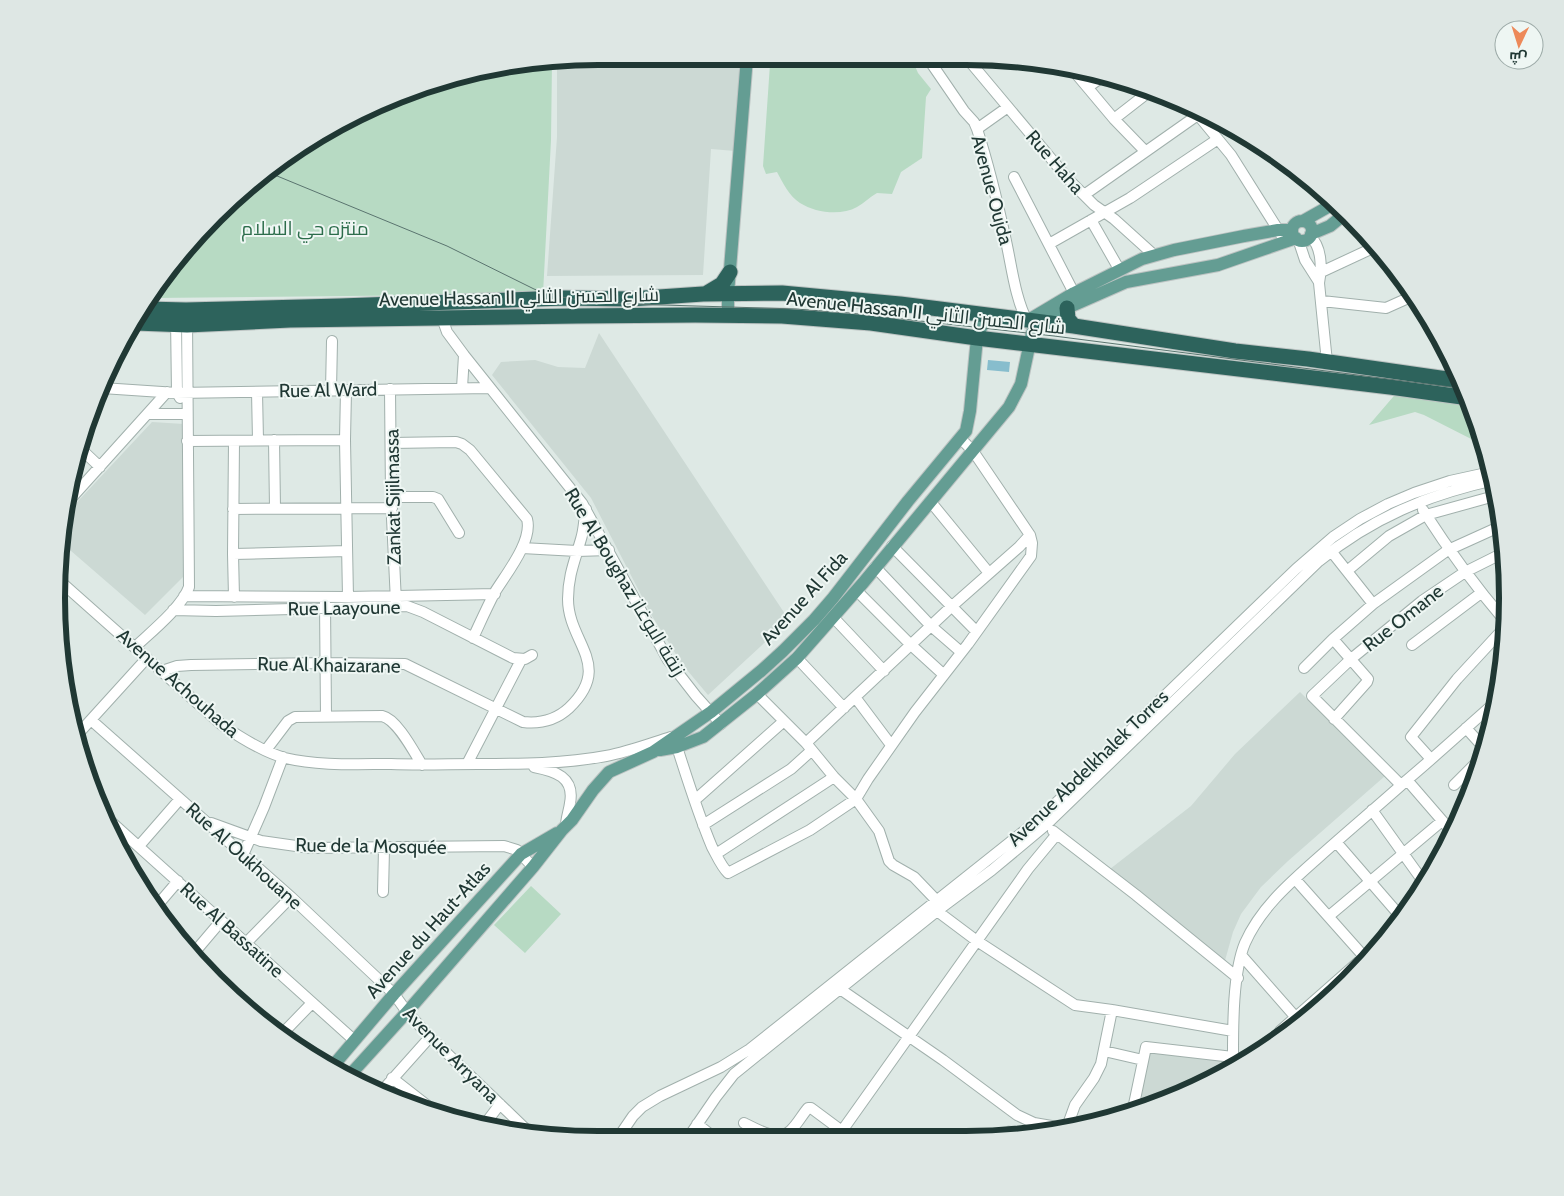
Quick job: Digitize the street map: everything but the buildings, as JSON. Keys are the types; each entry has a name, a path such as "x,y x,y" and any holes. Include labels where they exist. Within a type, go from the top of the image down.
{"highway":[{"path":"703,294 722,284 730,272"},
{"name":"Avenue Hassan II شارع الحسن الثاني","path":"142,322 181,317 535,299 630,298 703,294 808,294 1010,319 1032,330 1459,397"},
{"path":"1067,308 1068,320 1074,326"},
{"name":"Avenue Hassan II شارع الحسن الثاني","path":"150,310 181,317 290,320 782,316 871,323 977,338 1074,326 1235,351 1452,380"}],"main road":[{"path":"732,315 730,272 746,65"},
{"path":"732,294 753,65"},
{"path":"1299,236 1311,226 1303,221 1328,208"},
{"path":"1032,330 1067,308 1126,282 1218,265 1330,226 1340,218"},
{"path":"1032,330 1074,293 1112,275 1119,269 1155,256 1174,250 1278,230 1299,236"},
{"name":"Avenue Al Fida","path":"680,742 711,712 762,671 814,620 966,431 969,422 977,338 986,316"},
{"name":"Avenue Al Fida","path":"653,752 680,742 703,737 721,724 797,658 833,618 1009,407 1021,384 1032,330"},
{"path":"908,501 921,512"},
{"name":"Avenue du Haut-Atlas","path":"353,1071 533,867 582,809 593,790 608,772 653,752"},
{"name":"Avenue du Haut-Atlas","path":"336,1063 394,994 521,854 564,828"}],"street":[{"name":"Avenue Oujda","path":"932,65 964,111 974,122 977,129 1004,231 1022,310 1032,330"},
{"name":"Rue Haha","path":"973,65 1069,180 1155,256"},
{"path":"1079,77 1144,151"},
{"path":"1088,88 1096,81"},
{"path":"1114,119 1144,96"},
{"path":"977,129 1008,107"},
{"path":"1084,195 1195,117"},
{"path":"1206,122 1231,155 1278,230"},
{"path":"1049,244 1130,198 1218,139"},
{"path":"1014,177 1074,293"},
{"path":"1091,220 1119,269"},
{"path":"1299,236 1305,260 1318,276"},
{"path":"1299,236 1317,245 1318,276 1327,362"},
{"path":"1318,276 1369,250"},
{"name":"Avenue Oujda","path":"1010,319 1015,308 1014,279"},
{"path":"1322,301 1386,308 1407,299"},
{"path":"135,647 173,610 189,586 186,409 177,392 181,317"},
{"name":"Rue Al Boughaz زنقة البوغاز","path":"442,318 447,332 464,355 586,509 668,660 721,724"},
{"path":"331,390 332,341"},
{"path":"462,388 464,355"},
{"name":"Rue Al Ward","path":"108,388 177,392 257,392 489,388"},
{"name":"Zankat Sijilmassa","path":"390,389 391,497 396,601"},
{"path":"346,390 348,597"},
{"path":"75,494 148,414 177,392"},
{"path":"257,392 258,440"},
{"path":"148,414 186,409"},
{"path":"680,742 703,825 716,854 728,873 810,830 856,799 891,745 1031,556 1032,543 1030,535 973,450 960,438"},
{"path":"274,440 275,508"},
{"path":"187,441 345,440"},
{"path":"234,441 234,597"},
{"path":"391,443 456,442 467,447 525,516 528,526 522,548 472,638"},
{"path":"85,453 100,467"},
{"name":"Avenue Abdelkhalek Torres","path":"693,1131 734,1074 840,989 1062,798 1255,608 1333,537 1360,519 1397,500 1450,482 1484,474"},
{"name":"Avenue Abdelkhalek Torres","path":"623,1131 632,1116 642,1107 722,1067 750,1049 937,906 992,870 1046,825 1331,551 1360,531 1418,502 1486,482"},
{"path":"391,497 433,497 438,499 459,533"},
{"path":"1347,571 1389,536 1426,515 1489,497"},
{"path":"930,501 989,572"},
{"path":"1418,502 1448,550 1499,613"},
{"path":"233,508 392,508"},
{"name":"Rue Al Khaizarane","path":"162,671 184,666 325,663 405,664 523,722 540,723 563,714 577,700 589,677 588,662 570,613 568,602 571,568 582,538 586,509"},
{"path":"1304,668 1372,604 1448,550 1494,529"},
{"path":"703,825 791,769 855,697 910,644 1030,535"},
{"path":"892,546 976,631"},
{"path":"522,548 577,551 609,550"},
{"path":"233,554 347,551"},
{"path":"1331,551 1372,604"},
{"name":"Rue Omane","path":"1334,719 1312,697 1351,659 1422,601 1465,572 1497,556"},
{"path":"875,567 931,626 961,652"},
{"name":"Avenue Achouhada","path":"65,586 222,725 241,738 283,757 302,761 332,763 518,764"},
{"path":"856,590 944,675"},
{"path":"1412,644 1481,593"},
{"path":"184,596 348,597 396,601 495,594"},
{"path":"325,597 326,717"},
{"name":"Rue Laayoune","path":"173,610 216,611 325,608 396,601 423,612 498,652 521,660"},
{"path":"833,618 884,671"},
{"path":"1430,758 1411,737 1457,679 1498,635"},
{"path":"1333,639 1368,679 1334,719 1404,783 1447,827"},
{"path":"467,764 521,660 532,655"},
{"path":"82,730 147,658"},
{"path":"797,658 844,708"},
{"path":"757,694 856,799 879,831 889,861 914,877 937,906 977,941 1075,1005 1233,1031"},
{"path":"855,697 891,745"},
{"path":"1233,1059 1233,1031 1241,955 1246,942 1268,906 1336,842 1487,709"},
{"path":"266,750 291,718 382,716 388,718 408,742 422,764"},
{"name":"Rue Al Oukhouane","path":"91,720 291,898 394,994"},
{"path":"695,800 784,721"},
{"path":"1466,728 1479,742"},
{"name":"Avenue Al Fida","path":"518,764 578,761 680,742"},
{"path":"243,855 283,757"},
{"name":"Avenue du Haut-Atlas","path":"518,764 553,772 566,780 571,793 564,828"},
{"path":"1454,785 1471,768"},
{"path":"716,854 834,777"},
{"path":"139,846 180,799"},
{"path":"1372,810 1380,818 1420,877"},
{"name":"Rue de la Mosquée","path":"205,821 250,838 310,848 384,849 504,846 517,850 533,867"},
{"path":"1329,916 1442,821"},
{"path":"1046,825 1238,978"},
{"name":"Rue Al Bassatine","path":"117,827 355,1041"},
{"path":"841,1131 1028,869 1057,834"},
{"path":"1336,842 1370,882 1394,915"},
{"path":"383,892 384,849"},
{"path":"1295,879 1362,954"},
{"path":"160,902 178,881"},
{"path":"246,943 291,898"},
{"path":"197,949 221,921"},
{"path":"1241,955 1296,1016"},
{"path":"840,989 943,1060 1017,1115 1034,1123 1044,1125"},
{"name":"Avenue Arryana","path":"394,994 407,1012 430,1037 522,1125"},
{"path":"286,1030 312,1003"},
{"path":"1069,1121 1075,1105 1098,1071 1112,1010"},
{"path":"385,1086 430,1037"},
{"path":"1134,1104 1145,1048 1229,1061"},
{"path":"1104,1051 1142,1060"},
{"path":"392,1078 421,1101"},
{"path":"488,1120 500,1104"},
{"path":"790,1131 808,1108 811,1108 838,1131"},
{"path":"744,1123 761,1131"},
{"path":"698,1124 706,1131"}],"shaded area":[{"path":"740,65 735,151 711,149 703,275 547,276 557,137 557,67"},
{"path":"599,333 789,620 708,695 682,664 652,616 591,498 492,375 501,362 535,360 558,367 585,368"},
{"path":"152,422 184,424 184,576 145,615 68,548 73,506"},
{"path":"1300,692 1385,776 1261,887 1241,914 1233,932 1224,964 1110,869 1191,806 1235,754"},
{"path":"1149,1050 1222,1060 1222,1065 1202,1076 1141,1101"},
{"path":"1008,1125 1022,1128 1003,1130"}],"green space":[{"path":"770,65 914,65 918,73 931,89 926,97 922,158 901,172 892,194 877,193 857,207 844,212 821,211 796,200 777,172 766,174 763,166"},
{"name":"منتزه حي السلام","path":"552,67 551,140 543,294 158,298 197,247 221,221 274,175 331,136 362,120 427,93 494,75"},
{"path":"1399,390 1460,399 1475,441 1415,412 1369,425"},
{"path":"531,886 561,914 525,953 494,925"}],"water":[{"path":"988,360 1010,362 1009,372 987,370"}],"tram line":[{"path":"274,175 447,246 550,295 596,303 796,309 849,313 1054,336 1455,388"}]}
